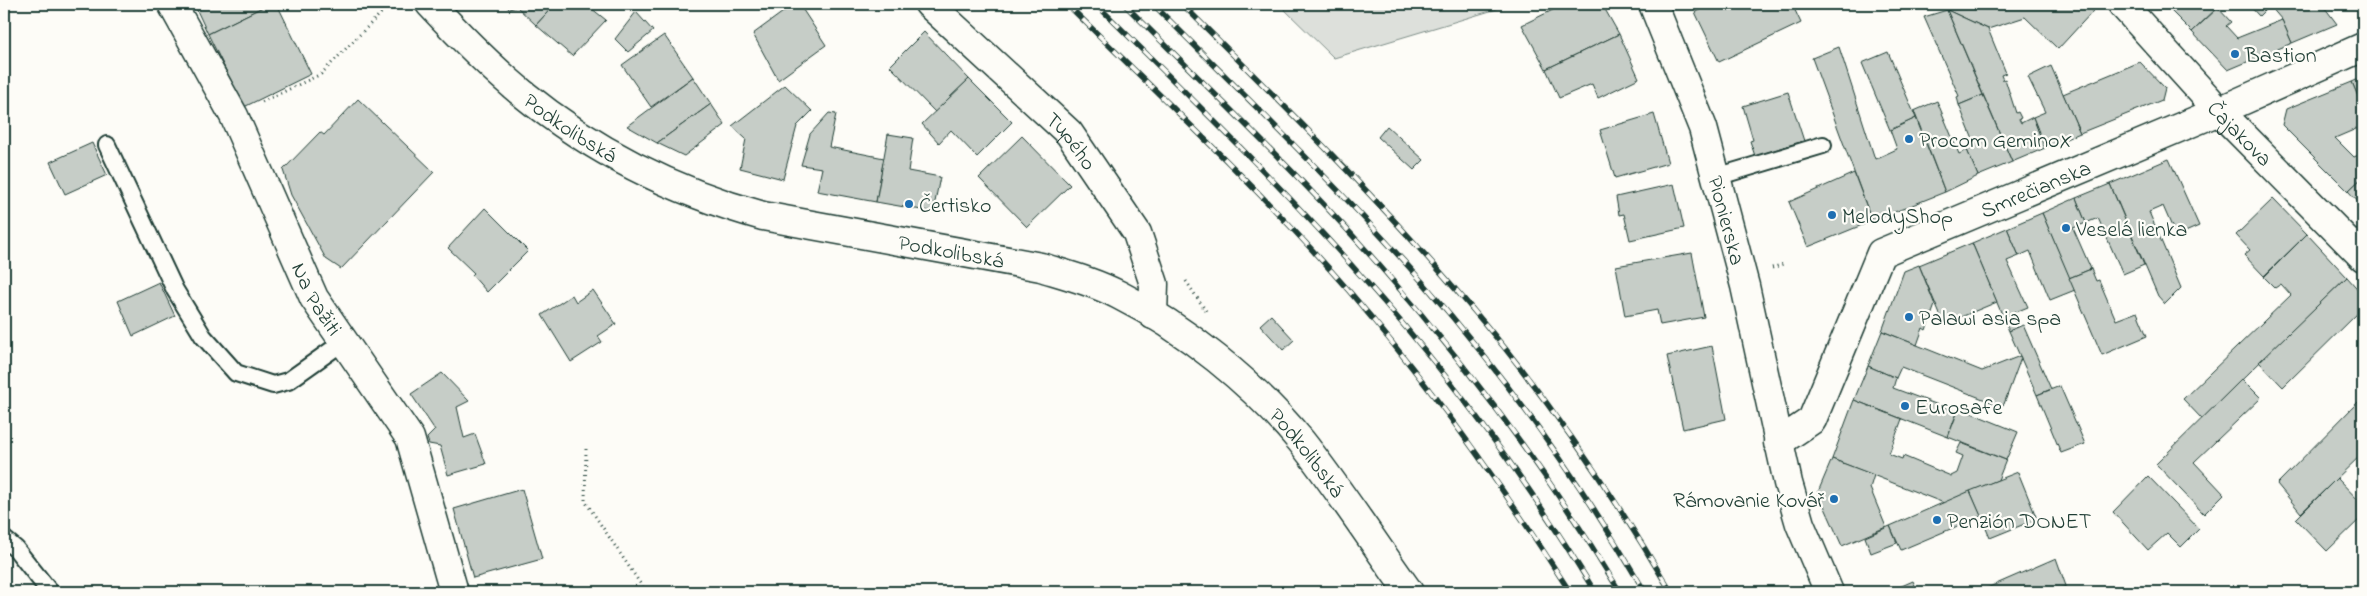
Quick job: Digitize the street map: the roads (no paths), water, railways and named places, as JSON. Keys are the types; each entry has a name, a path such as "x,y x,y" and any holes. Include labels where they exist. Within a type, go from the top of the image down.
{"street":[{"name":"Na Pažiti","path":"172,4 234,116 314,298 410,438 454,592"},
{"name":"Podkolibská","path":"430,4 475,51 522,94 626,162 684,190 725,206 763,216 1041,267 1084,280 1119,295 1153,314 1208,352 1262,400 1300,441 1409,592"},
{"name":"Tupého","path":"929,4 1070,133 1137,233 1154,284 1153,314"},
{"name":"Pionierska","path":"1653,4 1703,128 1745,286 1778,443 1800,524 1829,592"},
{"name":"Čajakova","path":"2122,4 2219,111 2363,257"},
{"name":"Smrečianska","path":"1778,443 1812,420 1881,253 2219,111 2363,47"}],"lane":[{"path":"107,144 175,290 203,336 236,373 273,386 288,382 343,342"},
{"path":"1716,177 1823,145"},
{"path":"4,539 16,549 50,592"}],"railway":[{"path":"1067,4 1246,181 1349,291 1465,437 1519,514 1570,592"},
{"path":"1096,4 1265,172 1330,242 1426,351 1486,429 1542,509 1595,592"},
{"path":"1124,4 1318,198 1379,265 1445,343 1537,464 1620,592"},
{"path":"1153,4 1325,177 1425,285 1485,357 1542,433 1596,512 1645,592"},
{"path":"1182,4 1348,171 1428,257 1504,347 1592,466 1671,592"}],"place":[{"name":"Bastion","path":"2235,54"},
{"name":"Procom GeminoX","path":"1909,139"},
{"name":"Čertisko","path":"909,204"},
{"name":"MelodyShop","path":"1832,215"},
{"name":"Veselá lienka","path":"2066,228"},
{"name":"Palawi asia spa","path":"1909,317"},
{"name":"Eurosafe","path":"1905,406"},
{"name":"Rámovanie Kovář","path":"1834,499"},
{"name":"Penzión DONET","path":"1937,520"}]}
